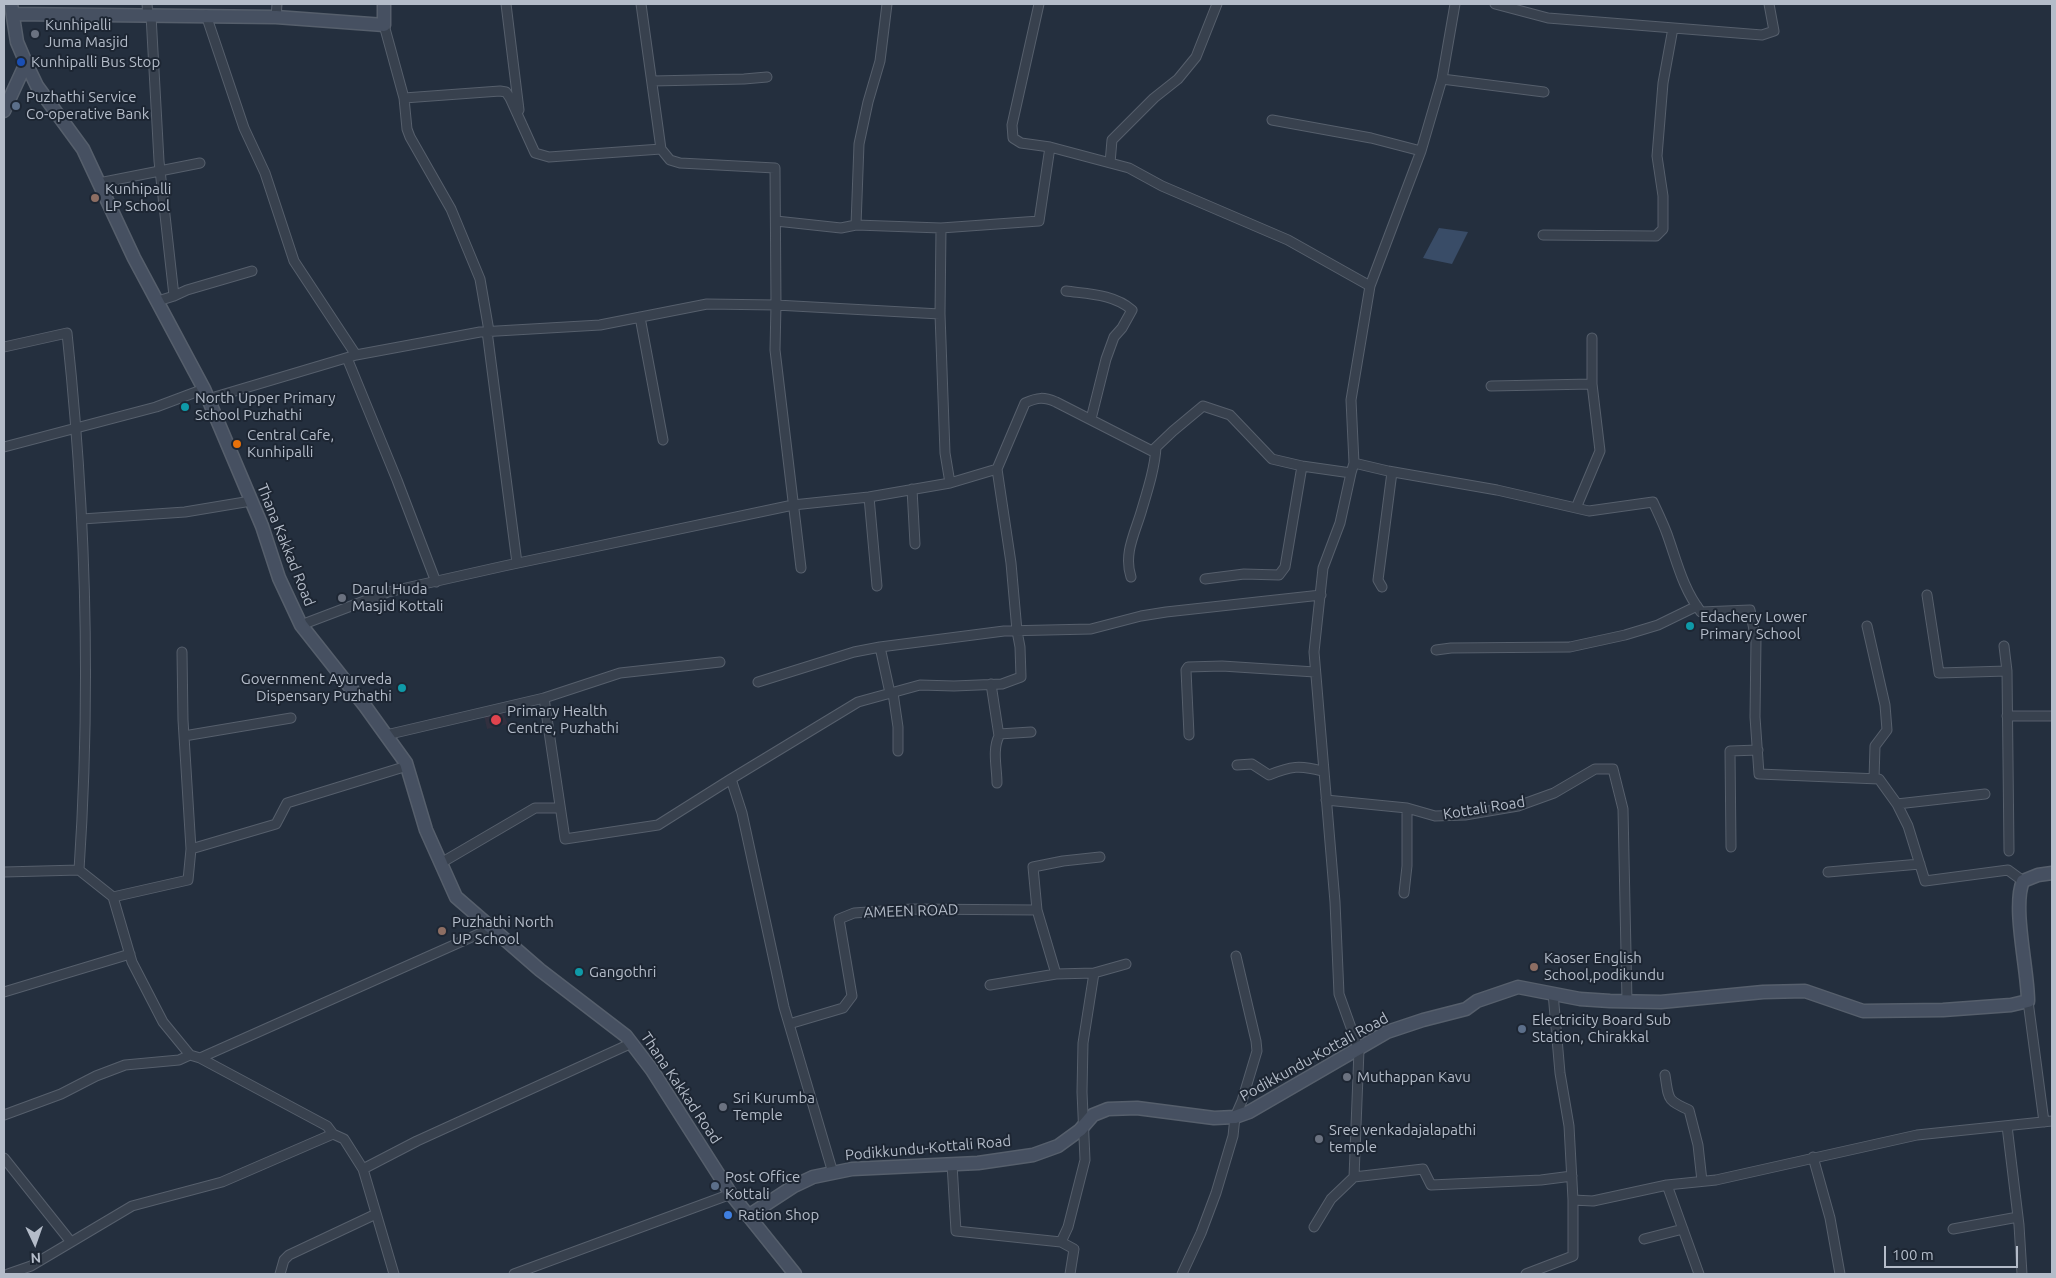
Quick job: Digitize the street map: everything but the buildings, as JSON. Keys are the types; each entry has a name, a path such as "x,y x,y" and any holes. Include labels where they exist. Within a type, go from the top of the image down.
{"main road":[{"path":"12,9 148,11 206,15 277,10 384,25 384,4"},
{"name":"Thana Kakkad Road","path":"12,9 17,42 37,86 83,149 134,258 206,394 262,526 279,578 301,625 386,735 407,766 426,830 456,897 540,970 626,1036 652,1070 730,1194 795,1274"},
{"path":"4,111 26,63"},
{"path":"2028,1001 2019,908 2020,888 2023,880 2038,874 2052,873"},
{"name":"Podikkundu-Kottali Road","path":"748,1216 794,1186 813,1177 852,1169 978,1163 1033,1155 1058,1146 1084,1125 1093,1115 1108,1109 1137,1108 1214,1118 1235,1117 1249,1112 1359,1050 1387,1032 1466,1009 1477,1001 1518,987 1580,999 1661,1002 1763,992 1806,991 1863,1011 1943,1010 2011,1005 2028,1001"}],"street":[{"path":"506,4 520,118"},
{"path":"641,4 662,149 670,160 680,163 775,168 776,350 801,568"},
{"path":"856,225 859,144 880,60 887,4"},
{"path":"1038,4 1012,125 1013,138 1021,144 1050,148 1129,168 1162,186 1288,240 1370,286"},
{"path":"1110,163 1112,140 1154,98 1178,79 1196,57 1217,4"},
{"path":"1354,1177 1359,1050 1340,994 1335,902 1322,771 1314,652 1323,568 1340,523 1354,463 1351,400 1370,286 1421,151 1442,79 1455,4"},
{"path":"1495,4 1548,18 1762,35 1774,31 1769,4"},
{"path":"148,11 160,170 174,296"},
{"path":"206,15 244,128 266,173 294,261 351,356 436,582"},
{"path":"384,25 404,98 407,129 410,137 451,209 480,279 517,563"},
{"path":"1543,235 1656,236 1663,229 1663,196 1657,156 1663,83 1673,28"},
{"path":"652,81 744,79 767,76"},
{"path":"1442,79 1544,92"},
{"path":"404,98 506,92 536,153 542,156 662,149"},
{"path":"1272,120 1371,138 1421,151"},
{"path":"776,221 841,228 856,225 941,228 1040,221 1050,148"},
{"path":"99,183 200,163"},
{"path":"941,228 940,314 945,453 950,483"},
{"path":"158,301 187,290 252,271"},
{"path":"1066,291 1108,297 1126,305 1132,310 1122,328 1114,337 1106,359 1092,419"},
{"path":"4,447 351,356 488,331 600,325 707,304 776,305 940,314"},
{"path":"640,317 664,440"},
{"path":"4,347 67,333 78,428 86,615 78,870"},
{"path":"1576,508 1600,451 1592,384 1592,338"},
{"path":"1492,386 1592,384"},
{"path":"544,698 565,839 658,825 731,778 858,702 920,686 1002,684 1021,677 1020,647 1011,563 997,469 1026,403 1034,399 1044,397 1056,402 1152,451 1203,406 1230,416 1272,459 1302,466 1351,473"},
{"path":"1130,577 1128,570 1132,535 1142,510 1156,447"},
{"path":"1354,463 1392,472 1497,490 1589,511 1653,502 1666,533 1679,573 1692,600 1701,612 1750,610 1756,640 1756,717 1759,774 1879,779 1898,804 1908,826 1925,881 2008,870 2023,880"},
{"path":"1205,579 1244,574 1279,575 1285,567 1302,466"},
{"path":"301,625 388,592 517,563 793,505 869,496 950,483 997,469"},
{"path":"1382,586 1378,580 1392,472"},
{"path":"912,489 916,544"},
{"path":"869,496 877,586"},
{"path":"82,519 185,512 251,501"},
{"path":"758,682 829,659 880,647 1004,631 1092,629 1141,616 1166,612 1321,596"},
{"path":"1928,596 1938,674 2007,671"},
{"path":"1436,650 1451,648 1570,647 1625,635 1658,625 1697,606"},
{"path":"1867,626 1885,705 1887,730 1875,746 1874,778"},
{"path":"2004,646 2007,671 2009,850"},
{"path":"880,647 898,726 898,751"},
{"path":"113,897 188,880 191,849 184,736 182,652"},
{"path":"386,735 544,698 620,673 720,662"},
{"path":"1189,735 1186,670 1188,667 1222,666 1315,672"},
{"path":"991,684 999,734 995,752 997,783"},
{"path":"2007,716 2052,716"},
{"path":"184,736 291,718"},
{"path":"999,734 1031,732"},
{"path":"1732,847 1730,751 1758,750"},
{"path":"1237,764 1252,764 1269,775 1289,767 1305,766 1322,771"},
{"path":"191,849 276,824 287,803 407,766"},
{"name":"Kottali Road","path":"1326,800 1407,808 1435,816 1465,815 1518,806 1554,793 1595,770 1613,768 1623,809 1626,1001"},
{"path":"731,778 742,813 788,1024 833,1173"},
{"path":"1898,804 1985,794"},
{"path":"441,863 535,808 560,808"},
{"path":"1404,893 1407,808"},
{"path":"1056,974 1037,910 1033,867 1064,860 1100,857"},
{"path":"1828,872 1920,864"},
{"path":"4,872 78,870 113,897 132,962 163,1022 190,1056"},
{"name":"AMEEN ROAD","path":"788,1024 843,1008 852,996 839,919 854,913 912,909 1037,910"},
{"path":"200,1058 492,928"},
{"path":"4,992 130,954"},
{"path":"1182,1274 1201,1233 1216,1193 1234,1136 1235,1117 1242,1101 1257,1052 1236,956"},
{"path":"990,985 1056,974 1094,973 1126,964"},
{"path":"1060,1242 1068,1227 1085,1160 1083,1043 1094,973"},
{"path":"1526,1274 1573,1256 1573,1200 1569,1126 1560,1073 1552,993"},
{"path":"1573,1200 1593,1201 1667,1185 1702,1182 1918,1135 2048,1122 2028,1001"},
{"path":"363,1169 417,1142 632,1043"},
{"path":"4,1115 61,1094 96,1076 125,1065 179,1060 190,1056 200,1058 327,1126 332,1134 344,1139 363,1169 394,1274"},
{"path":"1665,1074 1668,1094 1673,1103 1689,1110 1698,1145 1702,1182"},
{"path":"2007,1126 2018,1217 2022,1274"},
{"path":"8,1274 31,1266 132,1206 222,1182 332,1134"},
{"path":"1813,1157 1830,1218 1840,1274"},
{"path":"4,1158 71,1242"},
{"path":"952,1164 956,1231 1060,1242 1074,1249 1070,1274"},
{"path":"1314,1228 1331,1199 1354,1177 1423,1169 1431,1185 1541,1180 1572,1176"},
{"path":"1667,1185 1699,1274"},
{"path":"514,1274 730,1194"},
{"path":"280,1274 284,1260 289,1255 376,1214"},
{"path":"1953,1229 2018,1217"},
{"path":"1644,1239 1683,1230"}],"shaded area":[{"name":"Primary Health Centre, Puzhathi","path":"502,711 508,724 487,729 484,715"}],"water":[{"path":"1439,228 1468,232 1452,264 1423,258"}],"place":[{"name":"Kunhipalli Juma Masjid","path":"35,34"},
{"name":"Kunhipalli Bus Stop","path":"21,62"},
{"name":"Puzhathi Service Co-operative Bank","path":"16,106"},
{"name":"Kunhipalli LP School","path":"95,198"},
{"name":"North Upper Primary School Puzhathi","path":"185,407"},
{"name":"Central Cafe, Kunhipalli","path":"237,444"},
{"name":"Darul Huda Masjid Kottali","path":"342,598"},
{"name":"Edachery Lower Primary School","path":"1690,626"},
{"name":"Government Ayurveda Dispensary Puzhathi","path":"402,688"},
{"name":"Primary Health Centre, Puzhathi","path":"496,720"},
{"name":"Puzhathi North UP School","path":"442,931"},
{"name":"Kaoser English School,podikundu","path":"1534,967"},
{"name":"Gangothri","path":"579,972"},
{"name":"Electricity Board Sub Station, Chirakkal","path":"1522,1029"},
{"name":"Muthappan Kavu","path":"1347,1077"},
{"name":"Sri Kurumba Temple","path":"723,1107"},
{"name":"Sree venkadajalapathi temple","path":"1319,1139"},
{"name":"Post Office Kottali","path":"715,1186"},
{"name":"Ration Shop","path":"728,1215"}]}
